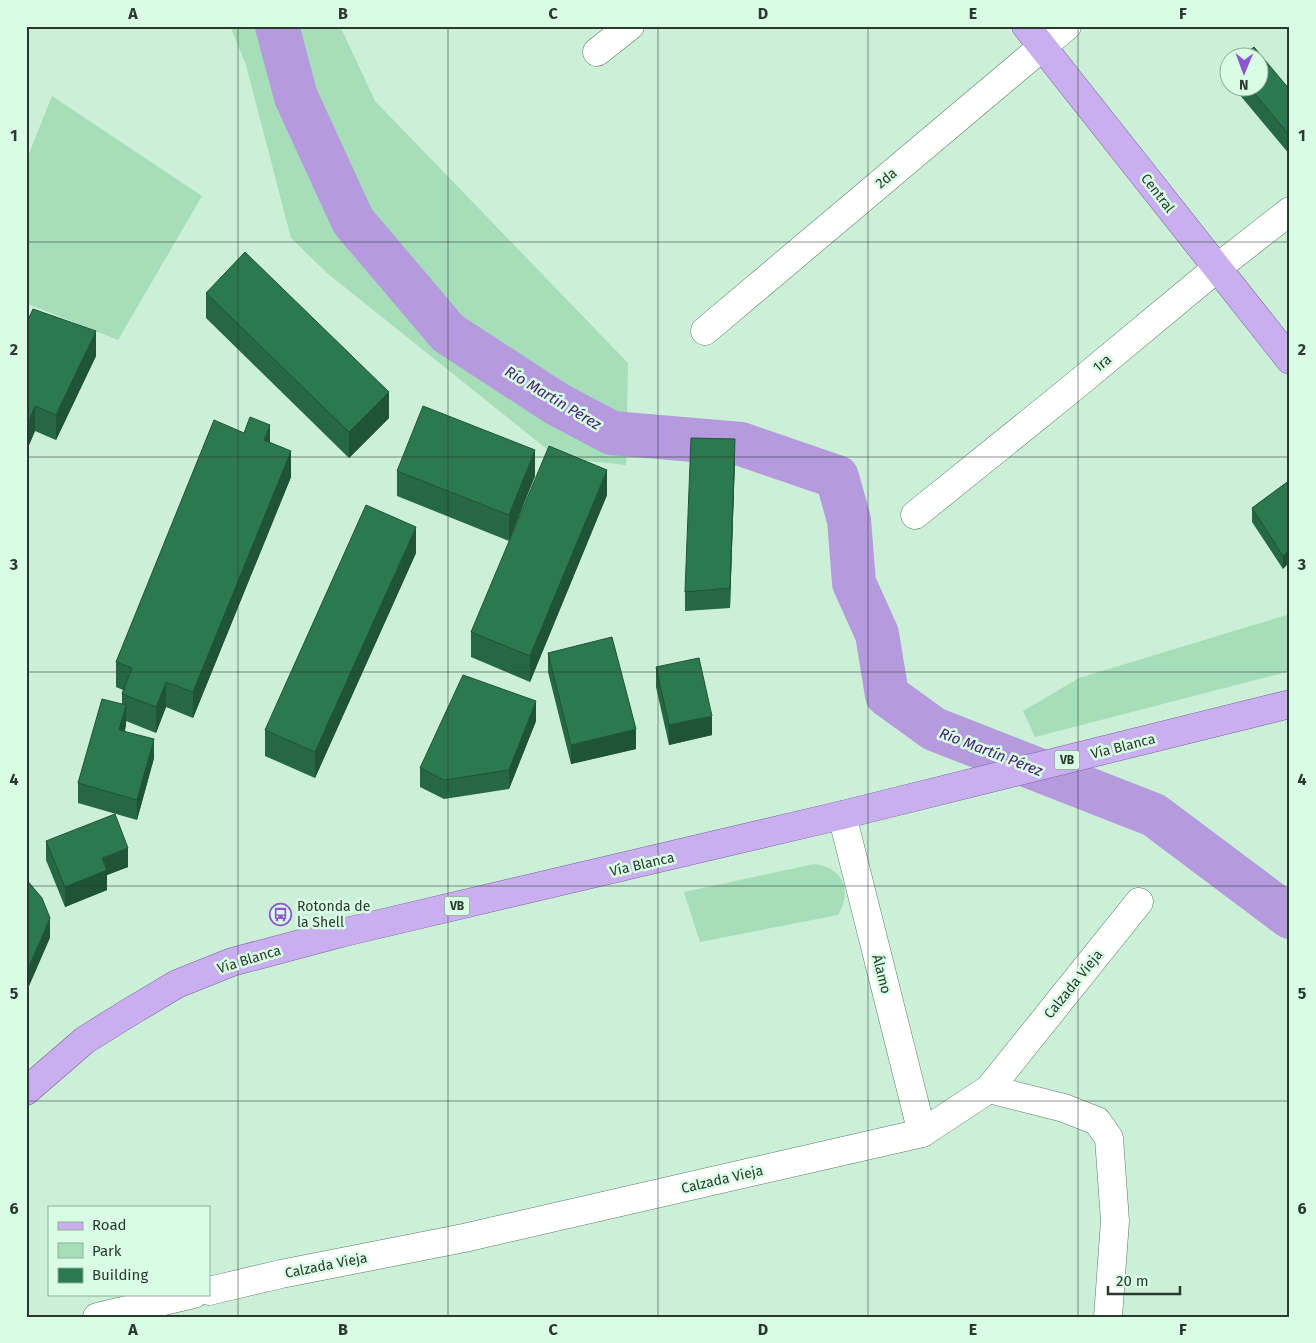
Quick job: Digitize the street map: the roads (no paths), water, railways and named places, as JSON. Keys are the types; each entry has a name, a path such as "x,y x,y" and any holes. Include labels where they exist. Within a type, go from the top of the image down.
{"main road":[{"name":"Central","path":"1034,36 1290,360"},
{"name":"Vía Blanca","path":"26,1091 85,1040 177,984 232,962 341,933 842,816 1290,704"}],"street":[{"path":"597,52 630,26"},
{"name":"2da","path":"705,331 1034,36 1067,26"},
{"name":"1ra","path":"915,515 1217,268 1290,211"},
{"name":"Álamo","path":"842,816 922,1133"},
{"name":"Calzada Vieja","path":"210,1291 282,1274 464,1238 922,1133 989,1089 1139,902"},
{"path":"989,1089 1064,1108 1097,1121 1109,1138 1115,1221 1108,1317"},
{"path":"97,1317 186,1296"}],"waterway":[{"name":"Río Martín Pérez","path":"277,26 296,97 353,221 448,333 557,404 612,433 741,444 837,477 849,520 854,583 877,634 887,695 934,729 1154,815 1290,917"}],"place":[{"name":"Rotonda de la Shell","path":"281,914"}]}
